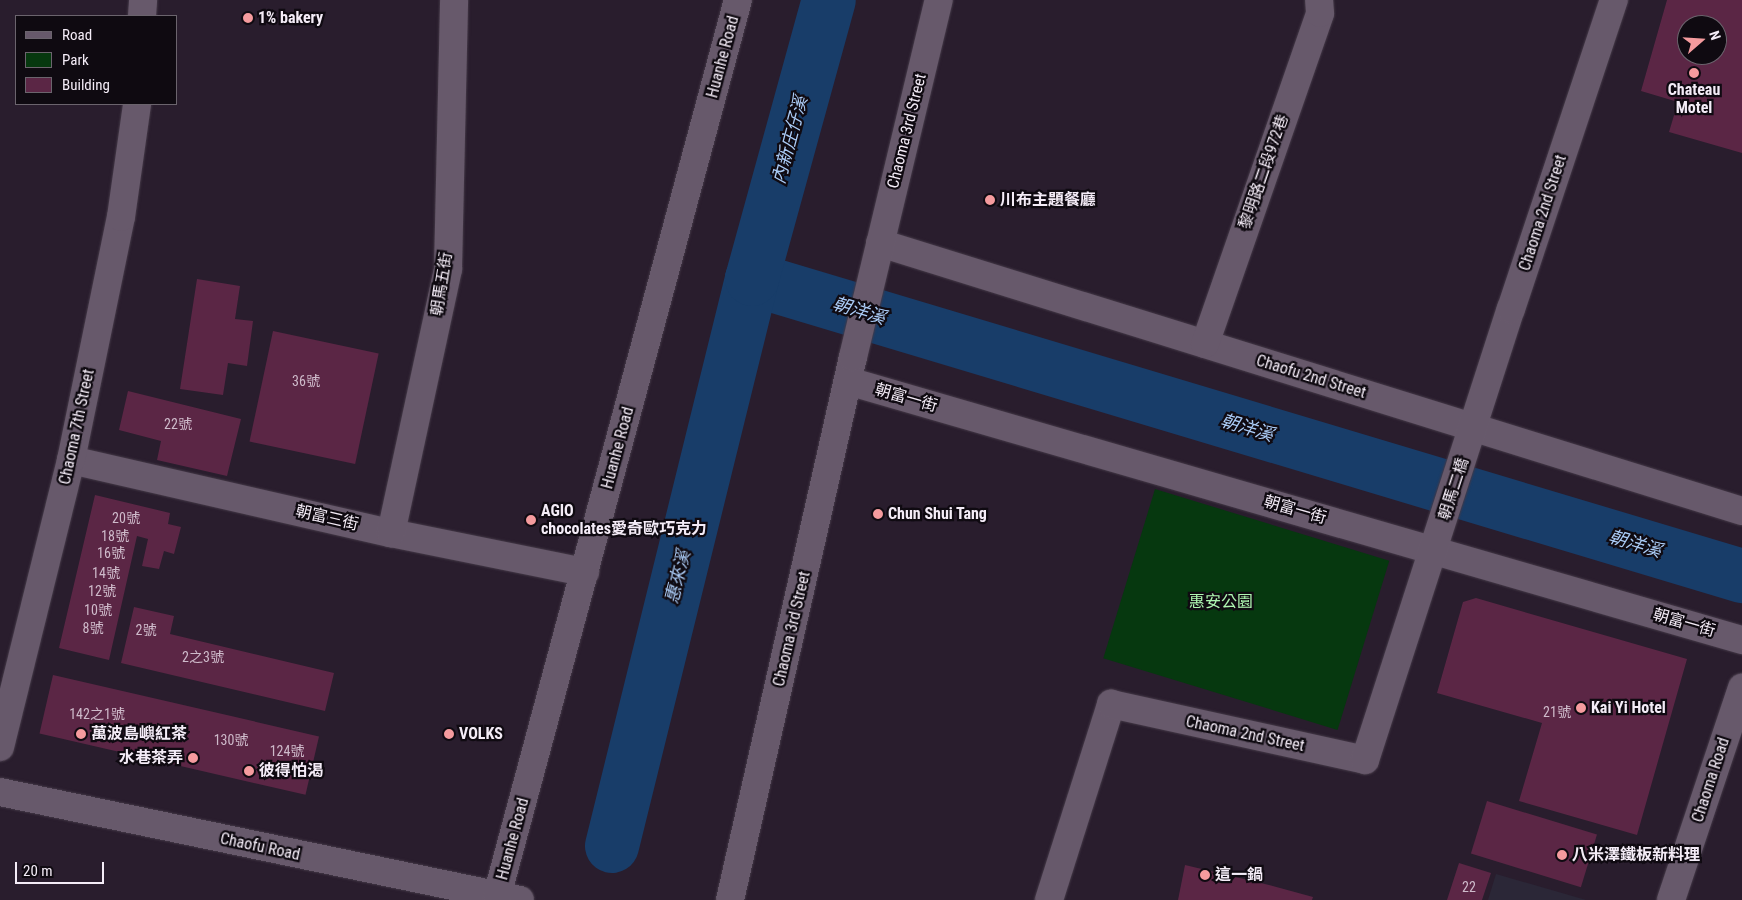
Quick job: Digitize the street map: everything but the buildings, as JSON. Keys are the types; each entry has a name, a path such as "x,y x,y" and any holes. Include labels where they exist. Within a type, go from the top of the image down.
{"street":[{"path":"142,15 143,0"},
{"name":"朝馬五街","path":"391,533 448,269 454,0"},
{"name":"Huanhe Road","path":"509,898 585,572 738,0"},
{"name":"Chaoma 3rd Street","path":"730,900 850,369 939,0"},
{"name":"黎明路二段972巷","path":"1205,344 1320,12 1319,0"},
{"name":"Chaoma 2nd Street","path":"1474,427 1511,309 1614,0"},
{"name":"Chaoma 7th Street","path":"0,747 71,460 121,217 137,105"},
{"name":"Chaofu 2nd Street","path":"878,253 1205,344 1742,511"},
{"name":"朝富一街","path":"850,369 1434,551 1742,640"},
{"name":"朝馬二橋","path":"1434,551 1474,427"},
{"name":"朝富三街","path":"71,460 391,533 585,572"},
{"name":"Chaoma 2nd Street","path":"1049,900 1111,704 1365,760 1434,551"},
{"name":"Chaoma Road","path":"1671,900 1742,688"},
{"name":"Chaofu Road","path":"0,792 509,898"}],"shaded area":[{"path":"1496,874 1586,900 1488,900"}],"green space":[{"name":"惠安公園","path":"1155,489 1389,561 1338,730 1103,658"}],"waterway":[{"name":"惠來溪","path":"612,846 752,279 829,0"},
{"name":"朝洋溪","path":"752,279 1742,576"}],"place":[{"name":"1% bakery","path":"248,18"},
{"name":"Chateau Motel","path":"1694,73"},
{"name":"川布主題餐廳","path":"990,200"},
{"name":"Chun Shui Tang","path":"878,514"},
{"name":"AGIO chocolates愛奇歐巧克力","path":"531,520"},
{"name":"Kai Yi Hotel","path":"1581,708"},
{"name":"萬波島嶼紅茶","path":"81,734"},
{"name":"VOLKS","path":"449,734"},
{"name":"水巷茶弄","path":"193,758"},
{"name":"彼得怕渴","path":"249,771"},
{"name":"八米澤鐵板新料理","path":"1562,855"},
{"name":"這一鍋","path":"1205,875"}],"water label":[{"name":"內新庄仔溪","path":"790,140"}]}
